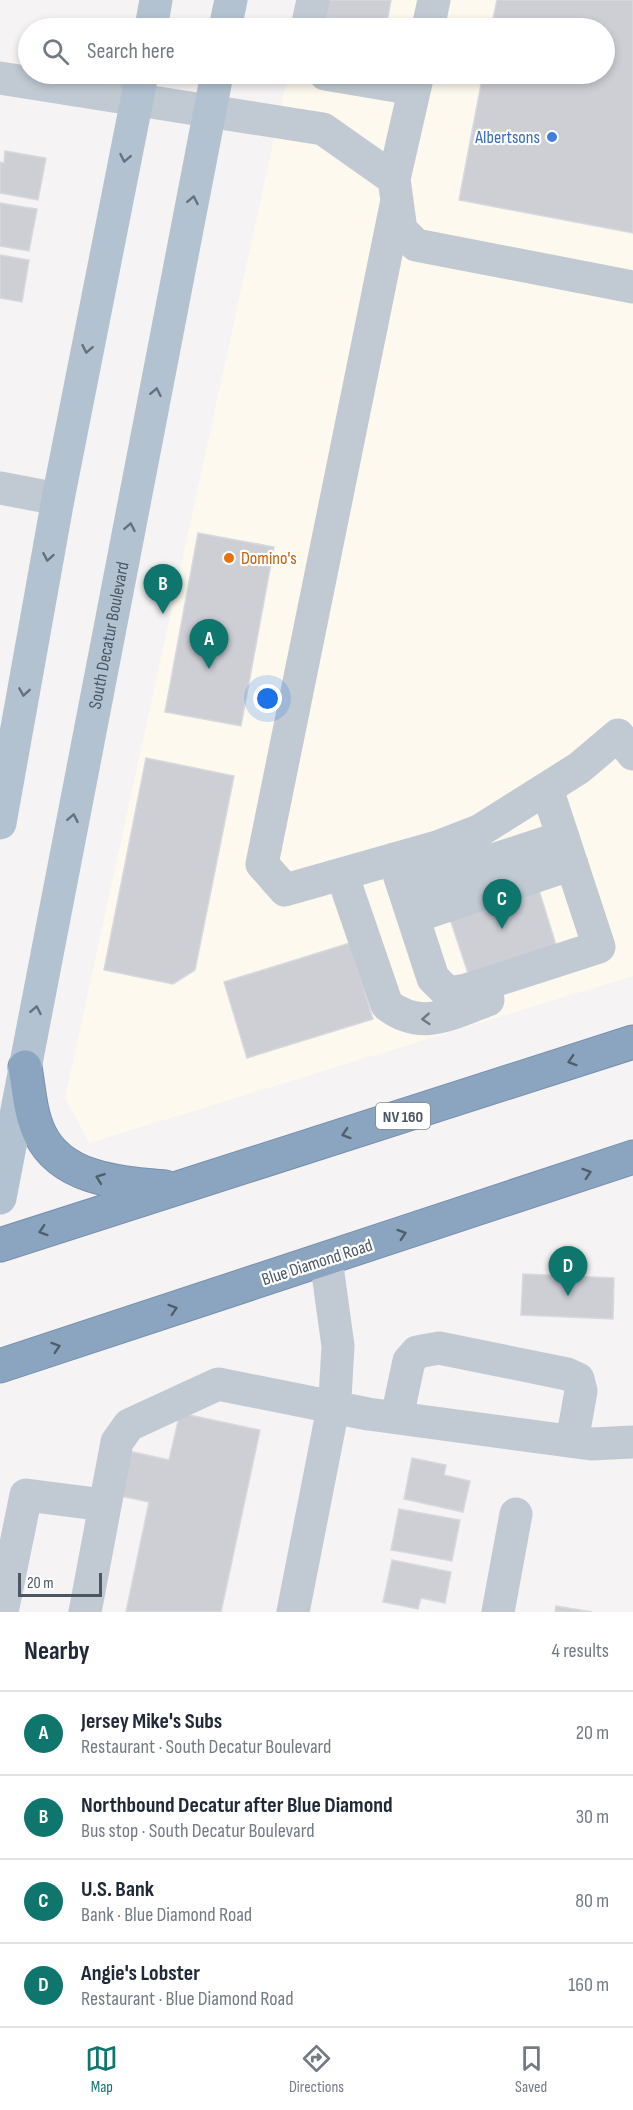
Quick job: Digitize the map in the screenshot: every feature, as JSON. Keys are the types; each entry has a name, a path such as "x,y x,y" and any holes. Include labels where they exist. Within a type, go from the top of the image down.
{"highway":[{"name":"NV 160","path":"0,1245 633,1042"},
{"path":"25,1067 32,1111 40,1135 54,1155 76,1169 109,1182 179,1188"},
{"name":"Blue Diamond Road","path":"0,1365 633,1157"}],"main road":[{"path":"152,18 156,0"},
{"path":"227,18 231,0"},
{"name":"South Decatur Boulevard","path":"0,1198 215,84"},
{"path":"0,823 8,737 58,499 139,87"}],"street":[{"path":"309,18 313,0"},
{"path":"430,18 434,0"},
{"path":"0,78 18,79"},
{"path":"93,84 139,87 210,112 323,129 396,189 401,230 416,245 633,287"},
{"path":"415,84 262,864 285,890 394,859 479,831 628,740"},
{"path":"0,488 58,499"},
{"path":"394,859 433,978 448,993 466,990 600,946 547,789"},
{"path":"409,903 567,850"},
{"path":"342,874 387,1005 400,1015 424,1021 445,1016 543,981 549,963"},
{"path":"293,1612 333,1409 338,1346 326,1259"},
{"path":"397,1417 409,1361 417,1352 440,1348 567,1374 578,1379 581,1391 572,1441"},
{"path":"85,1612 117,1442 129,1425 218,1384 333,1409 591,1444 633,1442"},
{"path":"2,1612 26,1495 105,1505"},
{"path":"498,1612 516,1515"}],"shaded area":[{"path":"304,0 633,0 633,976 89,1143 65,1098 286,84 615,84 615,18 300,18"}],"building":[{"path":"319,0 391,0 388,18 316,18"},
{"name":"Albertsons","path":"497,0 633,0 633,233 459,200 481,84 615,84 615,18 493,18"},
{"path":"5,151 46,158 38,200 0,193 0,162 4,163"},
{"path":"0,203 37,209 29,251 0,246"},
{"path":"0,255 29,260 22,302 0,298"},
{"path":"198,533 274,547 241,726 165,712"},
{"path":"146,758 234,776 195,970 173,984 104,970"},
{"path":"538,887 556,945 468,973 448,913"},
{"path":"350,943 373,1019 247,1058 224,982"},
{"path":"523,1274 614,1278 613,1319 521,1315"},
{"path":"180,1413 260,1430 221,1612 126,1612 149,1502 115,1495 124,1450 169,1460"},
{"path":"412,1458 446,1465 444,1475 470,1481 463,1512 404,1499"},
{"path":"399,1509 460,1520 452,1561 391,1550"},
{"path":"392,1560 451,1572 445,1603 421,1598 418,1609 383,1602"},
{"path":"556,1606 592,1612 555,1612"}],"place":[{"name":"Albertsons","path":"552,137"},
{"name":"Domino's","path":"229,558"},
{"name":"Northbound Decatur after Blue Diamond","path":"163,614"},
{"name":"Jersey Mike's Subs","path":"209,669"},
{"name":"U.S. Bank","path":"502,929"},
{"name":"Angie's Lobster","path":"568,1296"}]}
